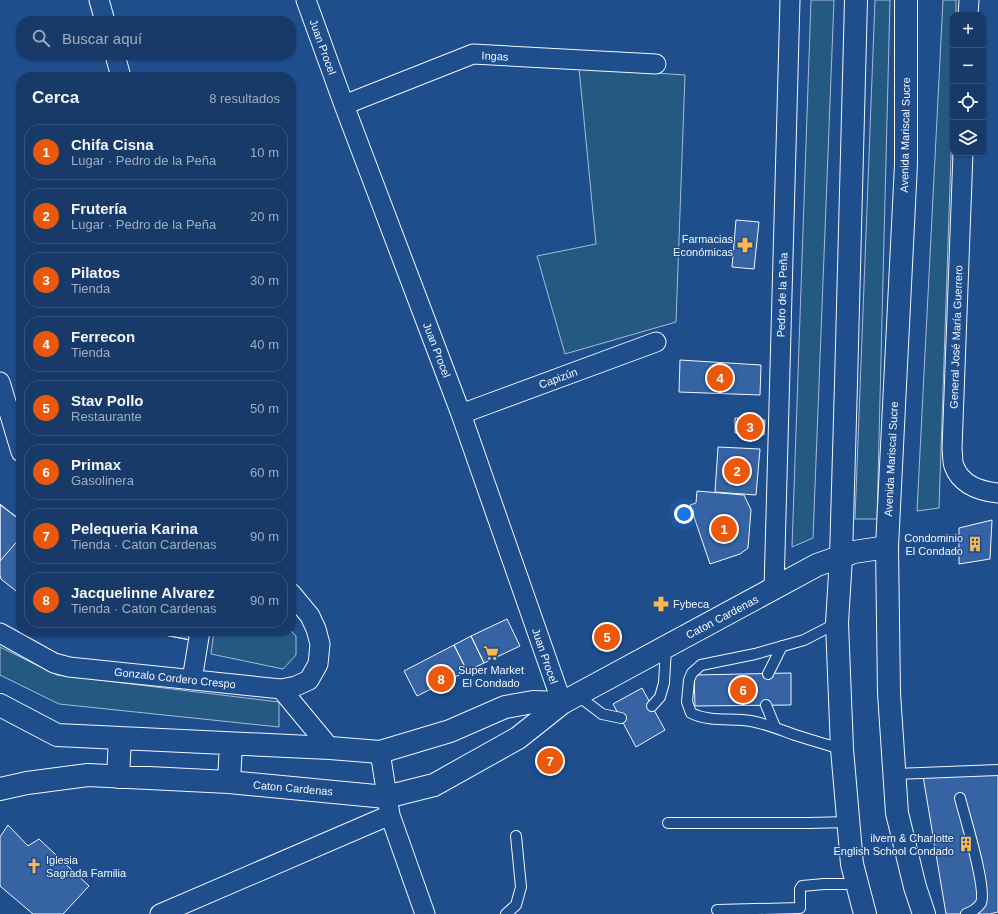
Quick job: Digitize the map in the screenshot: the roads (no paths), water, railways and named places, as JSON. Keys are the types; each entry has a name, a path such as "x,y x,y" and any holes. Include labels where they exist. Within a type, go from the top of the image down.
{"main road":[{"path":"856,0 841,557 837,623 842,749 852,864 865,914"},
{"name":"Avenida Mariscal Sucre","path":"906,0 906,164 887,547 889,692 898,813 924,914"},
{"name":"Caton Cardenas","path":"0,789 27,783 85,776 118,777 229,782 388,806 434,785 518,738 569,699 817,565 854,552 887,547"},
{"path":"0,705 57,735 330,748 380,752 450,731 505,707 533,702 569,699"},
{"path":"118,777 120,738"},
{"path":"229,782 231,744"}],"street":[{"path":"99,0 104,16"},
{"name":"Juan Procel","path":"306,0 344,105 569,699"},
{"name":"Pedro de la Peña","path":"774,589 790,0"},
{"path":"968,12 969,0"},
{"name":"Ingas","path":"344,105 473,54 656,64"},
{"path":"116,60 120,72"},
{"name":"General José María Guerrero","path":"963,156 952,449 954,465 962,479 974,488 987,492 998,492"},
{"name":"Capizún","path":"461,414 656,342"},
{"path":"0,382 16,435"},
{"path":"296,600 310,616 316,629 320,644 318,664 309,680 296,686 281,689 330,748"},
{"name":"Gonzalo Cordero Crespo","path":"0,633 54,663 69,667 281,689"},
{"path":"192,680 199,636"},
{"path":"380,752 388,806 425,914"},
{"name":"Caton Cardenas","path":"160,914 388,806"}],"lane":[{"path":"837,623 804,640 755,654 701,665 692,672 687,694 689,709 691,713 697,716 708,719 752,721 842,749"},
{"path":"768,674 782,646"},
{"path":"652,706 660,697 664,683 666,647"},
{"path":"569,699 602,714 621,718"},
{"path":"766,705 775,727"},
{"path":"895,774 998,770"},
{"path":"960,798 979,871 982,895 980,904 973,911 966,914"},
{"path":"668,823 849,822"},
{"path":"506,914 516,905 521,887 516,836"},
{"path":"717,910 800,908 800,889 802,886 857,884"}],"place":[{"name":"Farmacias Económicas","path":"745,245"},
{"name":"Ferrecon","path":"720,378"},
{"name":"Pilatos","path":"750,427"},
{"name":"Frutería","path":"737,471"},
{"name":"Chifa Cisna","path":"724,529"},
{"name":"Condominio El Condado","path":"975,544"},
{"name":"Fybeca","path":"661,604"},
{"name":"Stav Pollo","path":"607,637"},
{"name":"Super Market El Condado","path":"491,653"},
{"name":"Jacquelinne Alvarez","path":"441,679"},
{"name":"Primax","path":"743,690"},
{"name":"Pelequeria Karina","path":"550,761"},
{"name":"ilvem & Charlotte English School Condado","path":"966,844"},
{"name":"Iglesia Sagrada Familia","path":"34,866"}]}
